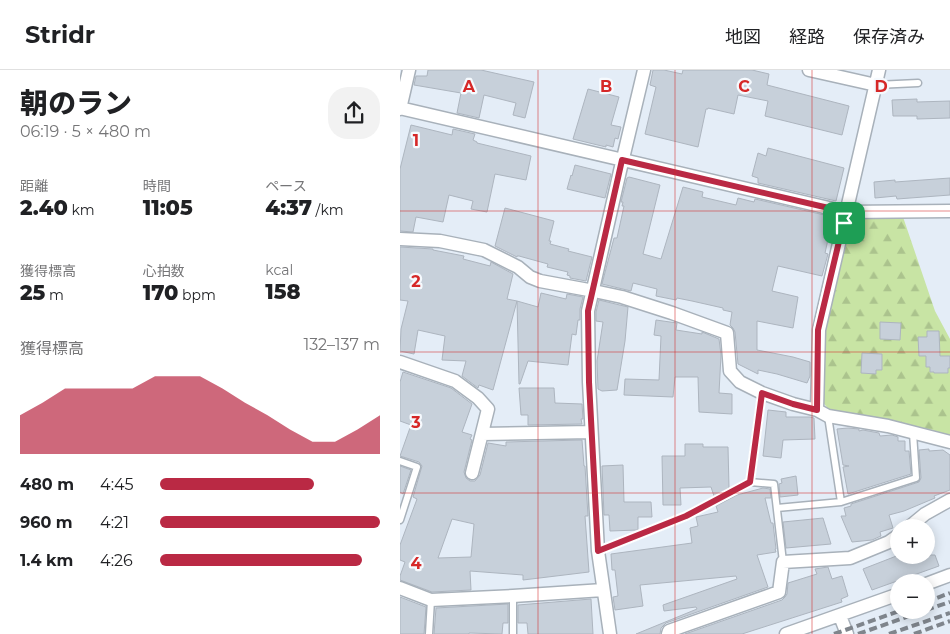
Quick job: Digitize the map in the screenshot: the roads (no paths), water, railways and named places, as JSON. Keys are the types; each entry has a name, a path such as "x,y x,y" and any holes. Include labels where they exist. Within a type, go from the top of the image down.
{"street":[{"path":"409,70 400,108 846,212 950,211"},
{"path":"610,634 598,551 591,432 588,311 644,70"},
{"path":"809,70 876,85"},
{"path":"822,413 818,330 879,70"},
{"path":"400,239 440,241 484,250 518,266 530,277 622,297 727,333 730,371 740,382 762,393 822,413 888,426 950,442"},
{"path":"400,362 455,381 478,398 488,409 472,473"},
{"path":"482,434 591,432"},
{"path":"919,519 950,500"},
{"path":"668,634 669,631 779,592 784,562 850,558 890,541"},
{"path":"935,581 950,575"},
{"path":"400,588 432,600 603,590"},
{"path":"786,634 890,597"},
{"path":"840,616 847,634"}],"lane":[{"path":"876,85 918,84"},
{"path":"750,482 762,393"},
{"path":"822,413 841,502"},
{"path":"777,508 841,502 916,478 913,432"},
{"path":"400,461 417,467 400,520"},
{"path":"598,551 686,516 750,482 774,484 784,562"},
{"path":"513,596 513,634"},
{"path":"429,634 432,600"}],"railway":[{"path":"935,599 950,593"},
{"path":"935,607 950,602"},
{"path":"889,634 950,613"},
{"path":"834,634 890,614"},
{"path":"858,634 900,619"},
{"path":"914,634 950,621"}]}
